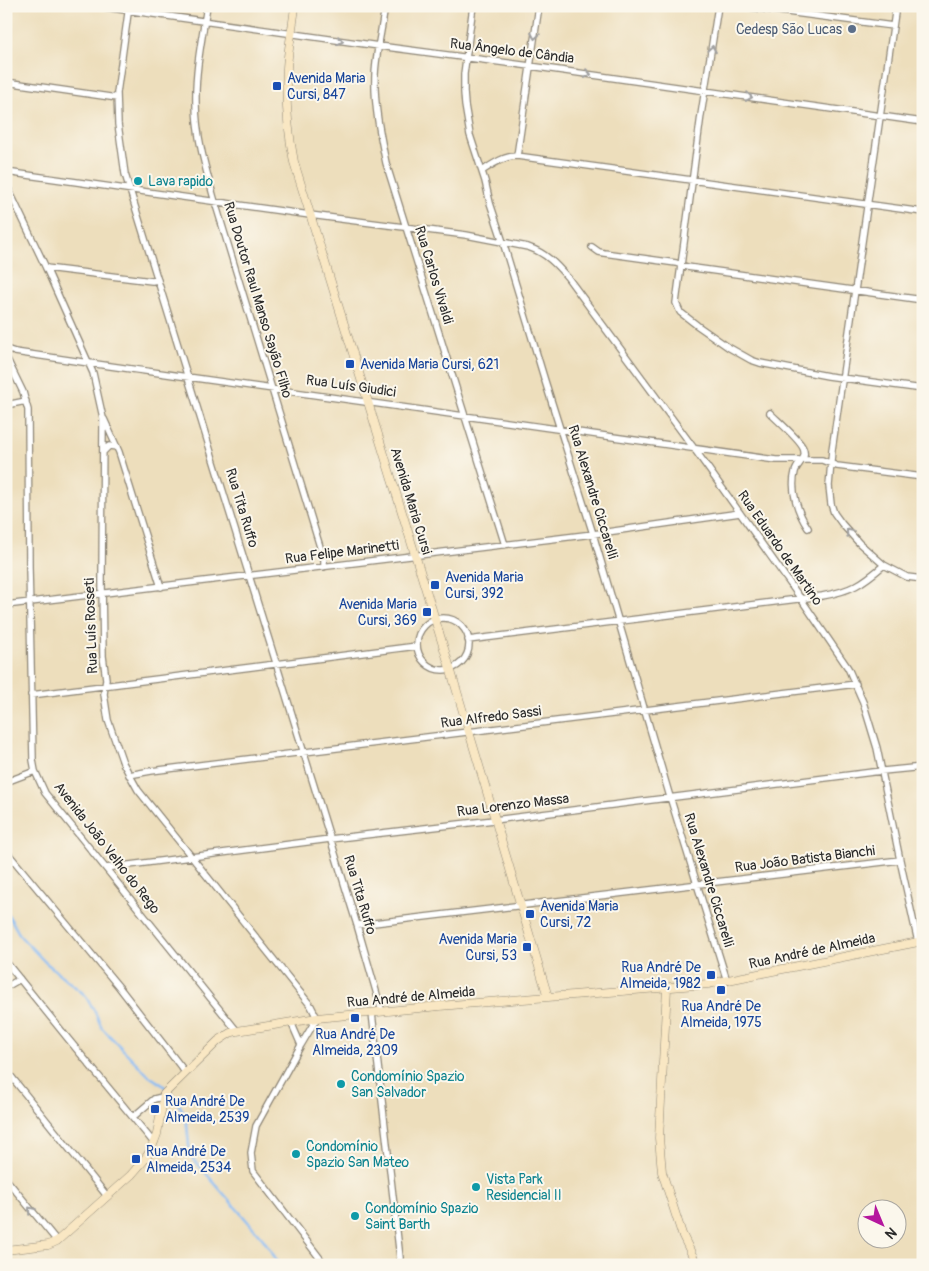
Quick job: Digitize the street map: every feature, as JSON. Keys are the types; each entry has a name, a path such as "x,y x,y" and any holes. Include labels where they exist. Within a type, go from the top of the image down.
{"street":[{"name":"Rua Ângelo de Cândia","path":"97,6 129,8 204,22 923,122"},
{"name":"Rua Doutor Raul Manso Sayão Filho","path":"207,6 196,81 196,104 202,156 324,560 324,567"},
{"name":"Avenida Maria Cursi","path":"296,6 287,68 286,100 288,134 294,162 450,668 548,998"},
{"name":"Rua Carlos Vivaldi","path":"385,6 375,74 378,129 386,164 505,545"},
{"name":"Rua Alexandre Ciccarelli","path":"474,6 464,74 465,105 470,135 620,622 670,797 727,981"},
{"path":"517,156 539,6"},
{"path":"718,6 676,302 680,312 728,347 751,360 772,366 843,379 923,389"},
{"path":"742,6 893,26"},
{"path":"896,6 831,463 829,492 834,513 849,532 884,566 906,577 923,579"},
{"name":"Rua Tita Ruffo","path":"129,8 118,98 118,124 125,174 277,664 382,1012"},
{"path":"6,82 118,98"},
{"path":"482,172 510,156 517,156 923,212"},
{"name":"Rua Eduardo de Martino","path":"6,172 466,235 528,247 538,250 546,256 574,285 740,513 848,668 868,718 882,771 900,860 920,942"},
{"name":"Rua Luís Rosseti","path":"6,184 89,363 98,392 103,418 102,594 104,694 108,720 123,763 138,790 311,1006 317,1018"},
{"path":"592,247 599,252 688,267 923,300"},
{"path":"46,268 152,281 158,280"},
{"name":"Rua Luís Giudici","path":"6,349 89,363 776,460 822,460 837,466 923,478"},
{"name":"Avenida João Velho do Rego","path":"6,357 23,392 28,419 31,695 35,771 46,793 237,1031"},
{"path":"6,405 26,401"},
{"path":"770,413 801,445 804,453 802,461 795,472 794,494 798,511 808,528"},
{"path":"103,418 117,447 161,587"},
{"path":"103,452 109,446 117,447"},
{"name":"Rua Felipe Marinetti","path":"6,605 593,534 740,513"},
{"path":"468,640 839,593 852,589 884,566"},
{"path":"444,618 460,624 466,631 468,640 466,654 462,660 457,665 442,670 428,665 422,660 417,646 421,629 435,619 444,618"},
{"path":"31,695 417,646"},
{"name":"Rua Alfredo Sassi","path":"130,775 856,684"},
{"name":"Rua Lorenzo Massa","path":"106,868 923,767"},
{"path":"6,782 35,771"},
{"path":"6,851 119,987 185,1072"},
{"name":"Rua João Batista Bianchi","path":"357,926 900,860"},
{"name":"Rua André de Almeida","path":"163,1095 174,1082 218,1041 224,1036 237,1031 317,1018 708,984 920,942"},
{"path":"6,962 154,1143"},
{"path":"6,987 20,979"},
{"path":"667,988 659,1138 662,1172 682,1234 697,1265"},
{"path":"372,1013 400,1258 397,1265"},
{"path":"317,1018 256,1126 251,1153 253,1170 325,1265"},
{"path":"291,1022 301,1045"},
{"path":"6,1070 107,1196"},
{"path":"132,1117 154,1099 163,1095"},
{"path":"6,1250 48,1245 57,1241 131,1175 145,1160 154,1143 160,1120 163,1095"},
{"path":"6,1179 57,1241"}],"waterway":[{"path":"6,911 21,937 45,962 85,995 102,1028 149,1076 172,1093 186,1116 190,1155 263,1239 280,1265"}],"place":[{"name":"Cedesp São Lucas","path":"852,29"},
{"name":"Avenida Maria Cursi, 847","path":"277,86"},
{"name":"Lava rapido","path":"138,181"},
{"name":"Avenida Maria Cursi, 621","path":"350,364"},
{"name":"Avenida Maria Cursi, 392","path":"435,585"},
{"name":"Avenida Maria Cursi, 369","path":"427,612"},
{"name":"Avenida Maria Cursi, 72","path":"530,914"},
{"name":"Avenida Maria Cursi, 53","path":"527,947"},
{"name":"Rua André De Almeida, 1982","path":"711,975"},
{"name":"Rua André De Almeida, 1975","path":"721,990"},
{"name":"Rua André De Almeida, 2309","path":"355,1018"},
{"name":"Condomínio Spazio San Salvador","path":"341,1084"},
{"name":"Rua André De Almeida, 2539","path":"155,1109"},
{"name":"Condomínio Spazio San Mateo","path":"296,1154"},
{"name":"Rua André De Almeida, 2534","path":"136,1159"},
{"name":"Vista Park Residencial II","path":"476,1187"},
{"name":"Condomínio Spazio Saint Barth","path":"355,1216"}]}
